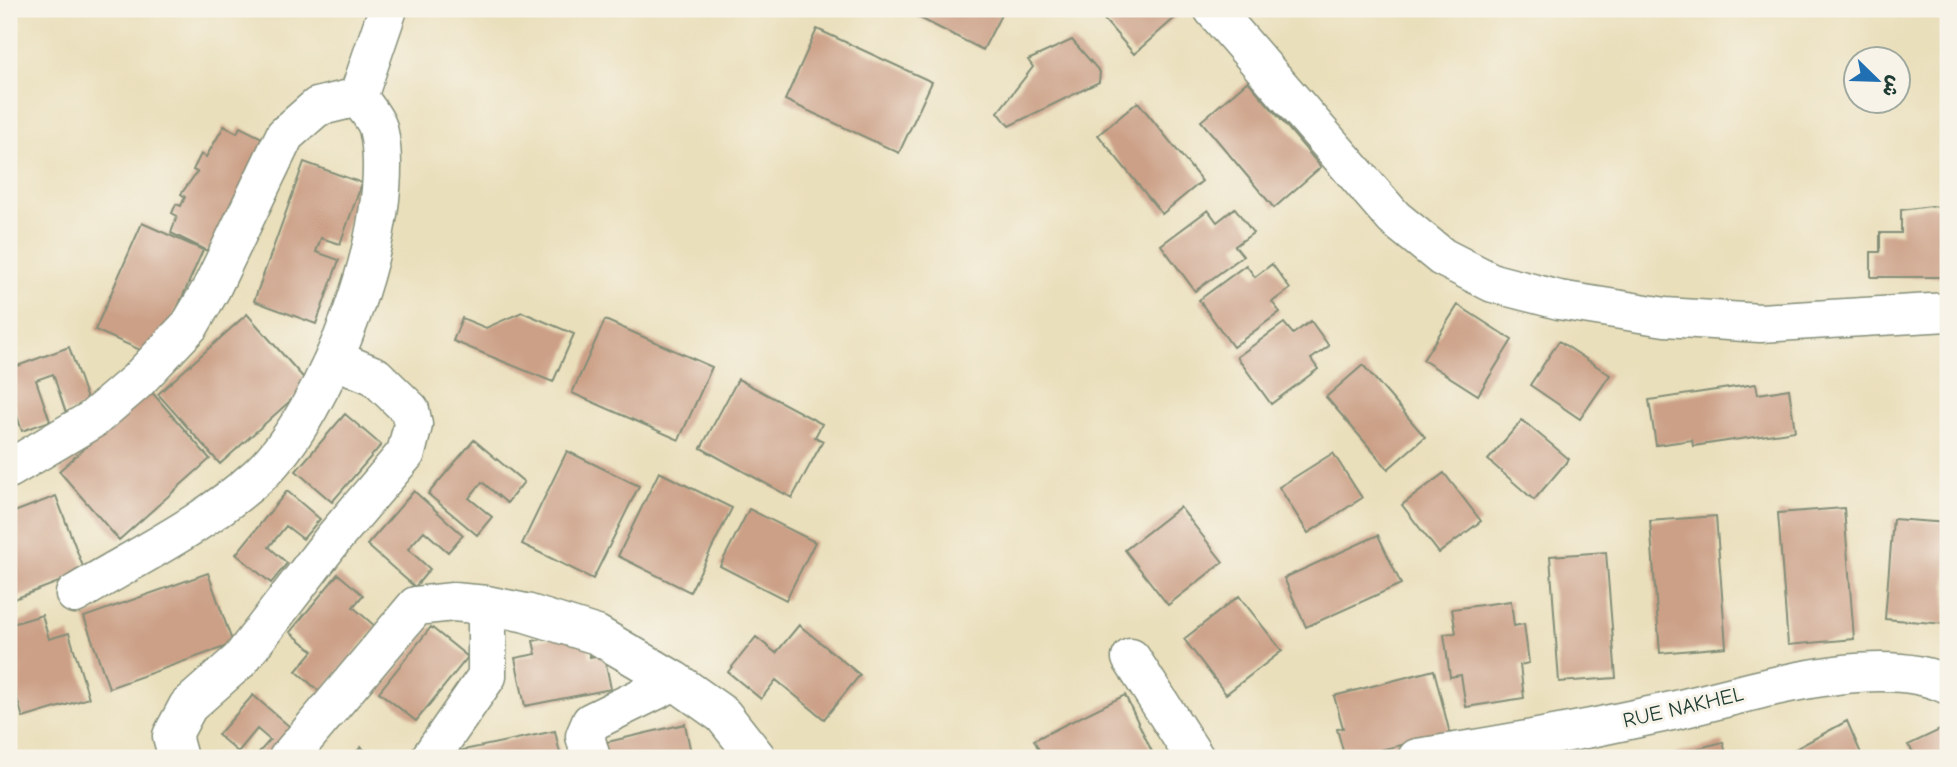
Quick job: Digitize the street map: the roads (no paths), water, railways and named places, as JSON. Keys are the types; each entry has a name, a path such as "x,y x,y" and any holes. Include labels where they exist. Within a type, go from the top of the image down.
{"street":[{"path":"358,97 388,9"},
{"path":"1213,9 1394,218 1442,257 1493,283 1559,300 1665,317 1760,323 1948,312"},
{"path":"75,594 217,508 259,475 295,433 336,360 367,267 382,181 378,126 358,97"},
{"path":"9,469 93,419 136,383 190,325 211,289 285,135 317,107 358,97"},
{"path":"178,758 172,736 188,706 240,660 332,539 406,453 413,425 410,410 375,376 336,360"},
{"path":"288,758 416,606 453,602 487,605 597,635 675,681 723,715 757,758"},
{"path":"430,758 487,676 487,605"},
{"path":"1131,658 1195,758"},
{"name":"RUE NAKHEL","path":"1417,758 1490,748 1651,716 1778,685 1887,670 1927,674 1948,685"},
{"path":"591,758 585,736 591,722 675,681"}]}
